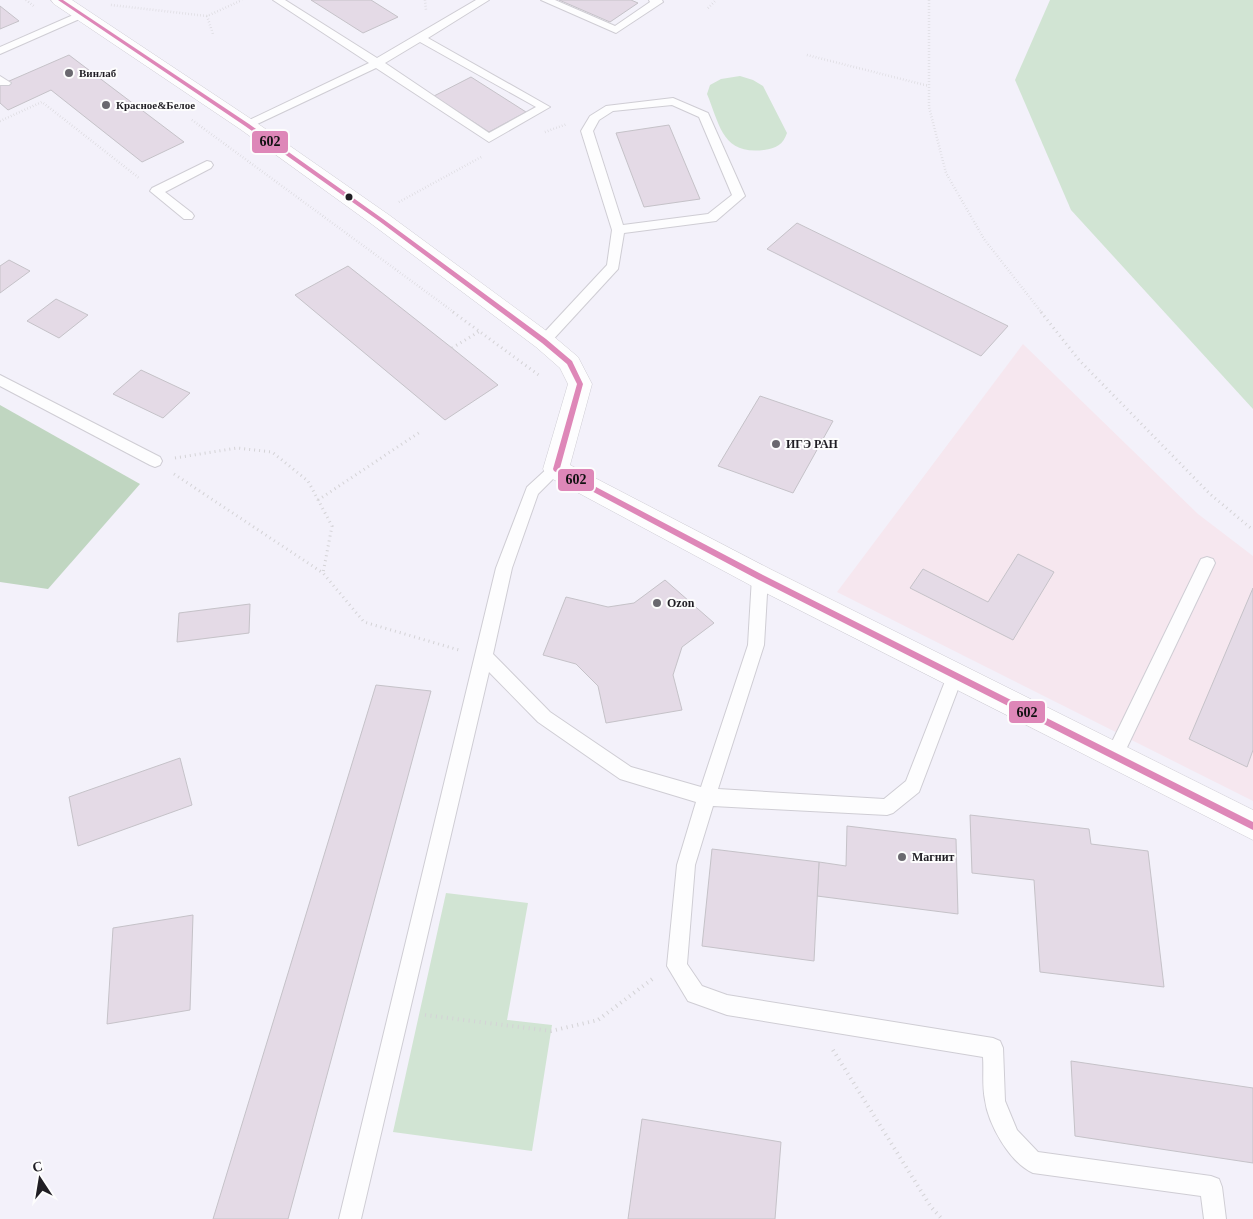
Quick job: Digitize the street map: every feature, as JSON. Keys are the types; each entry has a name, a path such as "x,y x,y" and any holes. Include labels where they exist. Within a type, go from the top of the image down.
{"street":[{"path":"60,0 247,125 375,216 570,362 580,384 556,469 760,577 1253,826"}],"lane":[{"path":"278,0 490,138 544,107 420,38"},
{"path":"247,125 377,63 484,0"},
{"path":"546,0 616,30 658,2 654,0"},
{"path":"0,51 80,15"},
{"path":"544,341 613,266 618,230 587,131 594,118 610,108 673,101 704,114 739,196 712,218 618,230"},
{"path":"188,216 156,191 207,164"},
{"path":"0,380 155,461"},
{"path":"350,1219 504,568 532,491 556,469"},
{"path":"1114,756 1207,563"},
{"path":"760,577 756,645 686,865 677,966 695,994 727,1005 993,1048 995,1101 1009,1137 1034,1162 1211,1187 1215,1219"},
{"path":"484,656 544,717 626,773 707,796 887,807 913,786 955,676"}],"path":[{"path":"26,0 60,24"},
{"path":"108,4 207,16 242,0"},
{"path":"708,8 716,0"},
{"path":"930,0 929,106 946,173 984,239 1079,360 1210,494 1253,530"},
{"path":"207,16 214,34"},
{"path":"807,55 929,86"},
{"path":"0,121 42,102 156,191"},
{"path":"189,118 545,380"},
{"path":"452,348 480,331"},
{"path":"318,500 420,432"},
{"path":"155,461 237,448 272,452 308,481 332,526 323,573"},
{"path":"155,461 323,573 364,622 484,656"},
{"path":"399,1011 551,1030 598,1020 656,976 677,966"},
{"path":"814,1019 931,1207 942,1219"}],"shaded area":[{"path":"1023,344 1198,514 1253,556 1253,801 837,592"}],"green space":[{"path":"1050,0 1253,0 1253,409 1071,210 1015,80"},
{"path":"740,76 753,80 763,86 787,133 781,143 775,147 764,150 739,148 731,143 720,127 707,94 710,85 721,79"},
{"path":"0,405 140,484 48,589 0,582"},
{"path":"446,893 528,903 507,1020 552,1025 532,1151 393,1132"}],"building":[{"path":"311,0 371,0 398,17 363,33"},
{"path":"559,0 631,0 638,3 610,22"},
{"path":"0,6 19,21 0,29"},
{"path":"69,55 184,142 142,162 51,90 8,110 0,103 0,85"},
{"path":"471,77 526,112 489,132 434,96"},
{"path":"669,125 700,199 644,207 616,133"},
{"path":"797,223 1008,326 981,356 767,249"},
{"path":"9,260 30,271 0,293 0,266"},
{"path":"348,266 498,385 445,420 295,295"},
{"path":"56,299 88,315 59,338 27,321"},
{"path":"141,370 190,393 163,418 113,394"},
{"name":"ИГЭ РАН","path":"760,396 833,421 793,493 718,466"},
{"path":"1018,554 1054,572 1013,640 910,588 923,569 988,602"},
{"path":"665,580 714,623 682,647 673,675 682,710 606,723 598,686 576,664 543,655 566,597 608,607 634,603"},
{"path":"1253,588 1253,750 1247,767 1189,739"},
{"path":"250,604 249,633 177,642 179,613"},
{"path":"376,685 431,691 288,1219 213,1219"},
{"path":"180,758 192,805 78,846 69,797"},
{"path":"970,815 1089,829 1091,844 1148,851 1164,987 1040,972 1034,880 972,873"},
{"path":"847,826 956,839 958,914 817,896 819,862 846,866"},
{"path":"712,849 819,862 814,961 702,946"},
{"path":"193,915 190,1010 107,1024 113,928"},
{"path":"1071,1061 1253,1088 1253,1163 1075,1136"},
{"path":"642,1119 781,1142 775,1219 628,1219"}],"transit line":[{"name":"602","path":"60,0 247,125 381,220 544,341 570,363 580,384 556,469 760,577 1253,826"}],"place":[{"name":"Винлаб","path":"69,73"},
{"name":"Красное&Белое","path":"106,105"},
{"name":"ИГЭ РАН","path":"776,444"},
{"name":"Ozon","path":"657,603"},
{"name":"Магнит","path":"902,857"}]}
